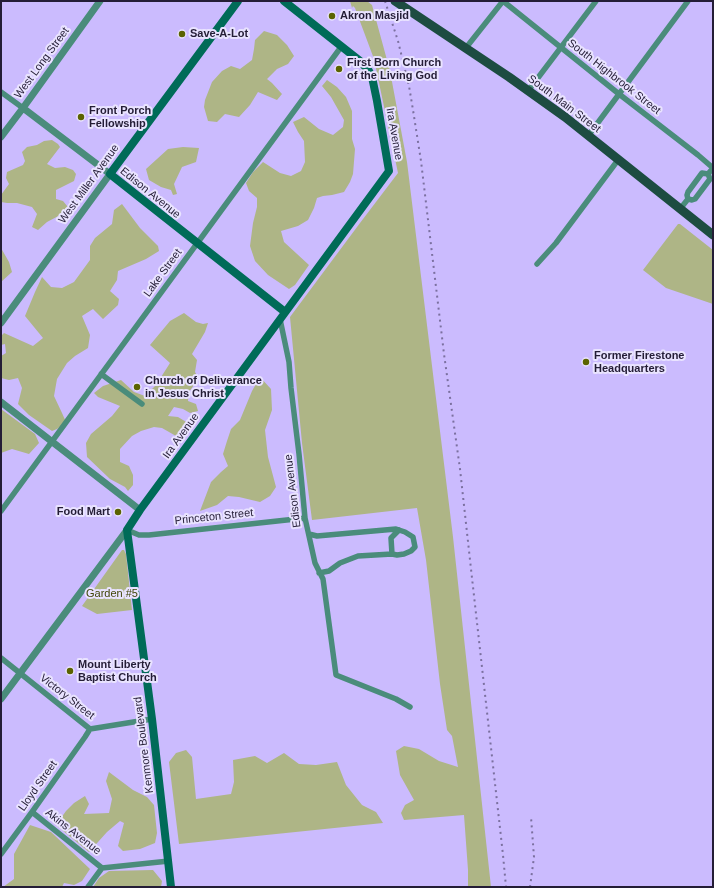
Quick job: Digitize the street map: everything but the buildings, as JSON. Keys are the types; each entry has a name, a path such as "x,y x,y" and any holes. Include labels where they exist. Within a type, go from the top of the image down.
{"main road":[{"name":"West Miller Avenue","path":"110,174 238,1"},
{"path":"284,1 341,47"},
{"name":"South Main Street","path":"397,3 509,77 565,117 713,235"},
{"name":"Ira Avenue","path":"127,530 282,315 389,171 372,76 360,61 341,47"},
{"name":"Edison Avenue","path":"110,174 282,315"},
{"name":"Kenmore Boulevard","path":"127,530 152,719 171,887"}],"street":[{"name":"West Long Street","path":"1,137 100,1"},
{"name":"South Highbrook Street","path":"502,1 713,168"},
{"path":"465,48 502,1"},
{"path":"528,91 596,1"},
{"path":"588,136 688,1"},
{"name":"Lake Street","path":"1,511 341,47"},
{"name":"Edison Avenue","path":"1,92 110,174"},
{"path":"538,264 556,243 618,160"},
{"path":"708,174 713,168"},
{"name":"West Miller Avenue","path":"1,323 110,174"},
{"path":"680,209 688,199 688,192 702,174 708,174"},
{"path":"688,199 695,199 710,179 708,174"},
{"name":"Edison Avenue","path":"282,315 289,362 305,518 315,563 323,579 336,675 396,699 410,707"},
{"path":"101,374 142,404"},
{"path":"1,402 140,510"},
{"name":"Princeton Street","path":"127,530 139,535 149,535 305,518"},
{"path":"309,534 317,536 396,529 413,537 414,547 411,551 404,554 358,556 329,571 319,573"},
{"name":"Ira Avenue","path":"1,699 127,530"},
{"path":"392,554 391,538 399,530"},
{"name":"Victory Street","path":"1,658 90,728 152,719"},
{"name":"Lloyd Street","path":"1,854 86,737 90,728"},
{"name":"Akins Avenue","path":"32,812 102,868"},
{"path":"88,887 102,868 169,861"}],"green space":[{"path":"350,1 367,1 372,5 390,71 407,162 453,537 491,887 468,887 464,815 404,820 401,813 405,805 414,800 400,775 396,751 404,746 419,749 439,761 458,767 452,736 447,730 440,684 426,560 417,508 312,520 302,443 290,317 398,173 374,59 355,8 353,6 352,8"},
{"path":"264,31 277,35 287,45 294,56 288,64 277,69 267,79 282,94 277,100 258,92 250,105 239,117 225,114 217,122 208,121 204,107 212,82 222,71 231,66 240,69 252,60 255,40"},
{"path":"327,80 337,87 346,97 352,111 352,139 355,149 353,174 344,192 317,198 308,220 298,226 281,231 284,242 309,265 295,285 289,289 268,275 255,261 250,246 257,207 257,198 249,191 246,183 253,172 263,162 280,173 291,176 301,171 305,162 304,141 293,122 304,117 319,129 333,135 343,127 344,120 331,97 322,86"},
{"path":"52,140 60,147 47,164 55,168 65,167 73,170 76,174 74,181 56,190 56,199 63,201 68,207 66,212 47,222 38,230 32,227 37,214 32,207 17,203 1,202 1,195 9,184 6,178 7,172 23,165 25,161 22,152 27,147"},
{"path":"183,147 199,148 196,162 182,167 174,184 177,194 173,195 171,190 161,187 149,180 146,169 168,149"},
{"path":"122,204 140,228 158,246 159,251 146,259 118,271 117,280 110,291 119,299 118,305 103,319 93,309 82,316 90,335 88,348 67,363 57,379 54,396 66,422 52,431 29,415 18,404 22,388 18,378 9,380 1,378 1,356 6,353 5,344 1,345 1,336 4,333 33,346 43,338 25,316 42,277 51,287 62,288 74,282 90,260 90,246 95,238 112,224 114,210"},
{"path":"678,224 713,250 713,304 666,288 643,270"},
{"path":"1,248 9,262 12,272 1,282"},
{"path":"184,313 196,322 203,324 208,323 205,332 192,354 197,360 195,372 198,377 189,392 188,401 196,404 198,411 190,413 183,409 174,407 168,416 178,417 188,423 190,428 184,434 176,436 162,428 154,427 141,431 132,436 120,449 120,462 129,466 133,475 133,485 128,491 125,487 110,479 87,457 86,443 91,434 112,416 120,406 98,397 94,393 103,386 121,380 134,392 145,396 156,385 170,363 150,345 170,321"},
{"path":"260,377 271,389 272,410 265,430 268,457 276,487 270,496 260,502 228,496 217,505 200,511 211,482 228,466 223,454 231,429 240,420 252,391"},
{"path":"1,409 35,434 39,443 29,454 12,449 1,453"},
{"name":"Garden #5","path":"122,550 124,550 126,554 132,610 97,614 82,606"},
{"path":"186,750 192,757 196,799 231,794 234,782 233,760 255,756 267,763 284,753 299,764 316,765 337,762 346,785 362,805 376,812 383,823 179,844 169,762 176,753"},
{"path":"109,772 133,790 147,797 154,805 157,833 155,843 140,849 123,851 118,846 124,823 120,821 107,832 89,852 56,825 74,803 85,796 89,804 84,814 109,813 112,799 106,781"},
{"path":"30,825 51,832 90,869 82,881 74,885 64,883 62,887 3,887 14,879 14,854"},
{"path":"153,870 162,881 161,887 93,887 99,878 109,871"}],"railway":[{"path":"385,1 398,41 409,86 421,161 444,354 460,469 506,887"},
{"path":"530,887 534,857 531,817"}],"place":[{"name":"Akron Masjid","path":"332,16"},
{"name":"Save-A-Lot","path":"182,34"},
{"name":"First Born Church of the Living God","path":"339,69"},
{"name":"Front Porch Fellowship","path":"81,117"},
{"name":"Former Firestone Headquarters","path":"586,362"},
{"name":"Church of Deliverance in Jesus Christ","path":"137,387"},
{"name":"Food Mart","path":"118,512"},
{"name":"Mount Liberty Baptist Church","path":"70,671"}]}
